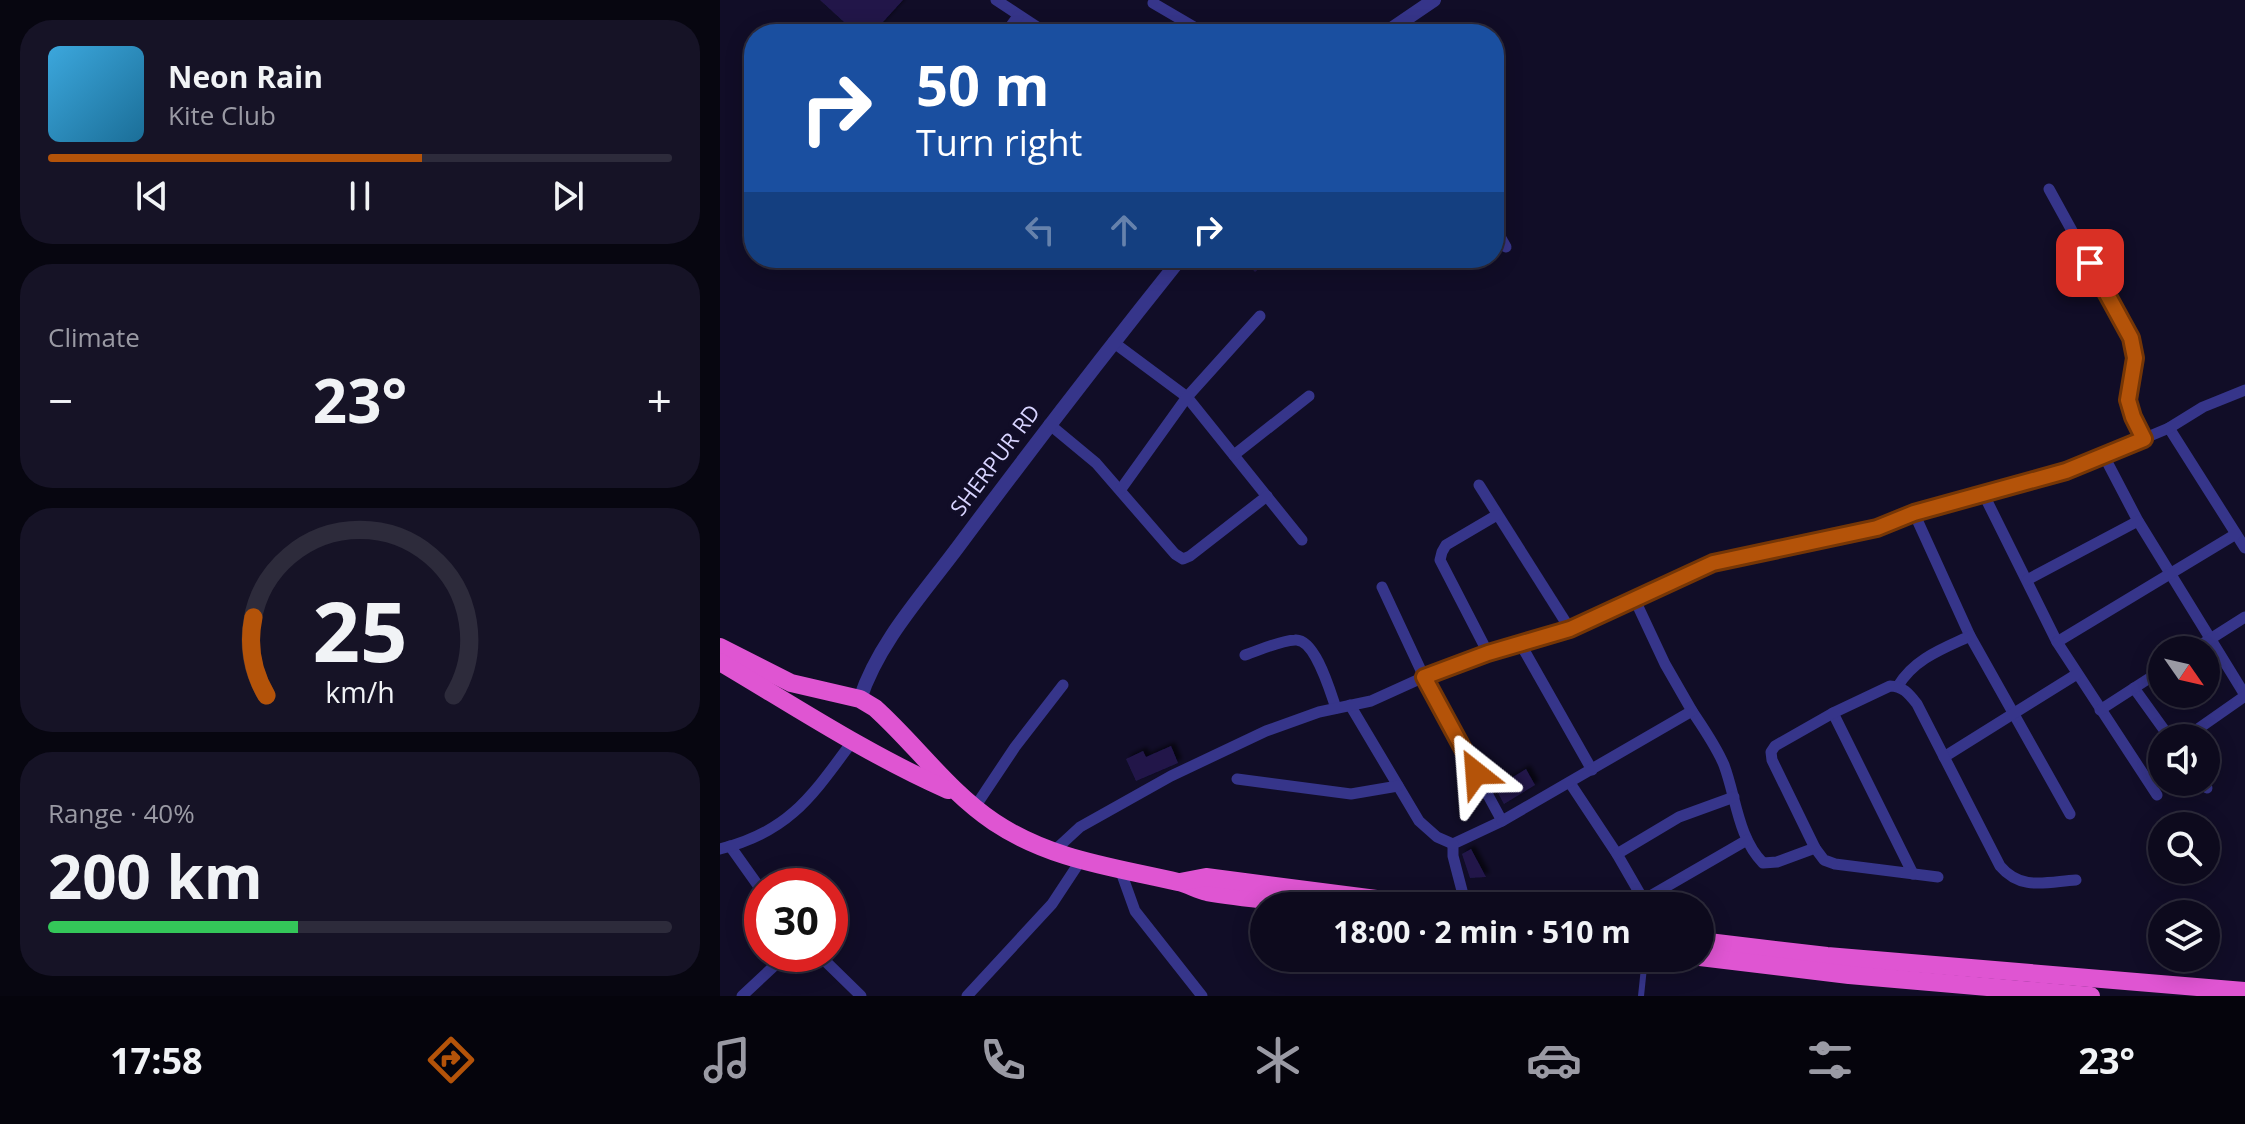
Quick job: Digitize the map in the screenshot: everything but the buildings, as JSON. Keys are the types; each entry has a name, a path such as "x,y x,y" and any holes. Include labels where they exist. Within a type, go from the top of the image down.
{"highway":[{"path":"720,647 791,683 860,699 887,719 968,801"},
{"path":"720,662 890,764 968,801 1021,837 1121,872 1180,882 1203,891 1250,897"},
{"path":"1180,882 1206,877 1322,892"},
{"path":"1714,943 1883,961 2245,991"},
{"path":"1714,959 1849,975 2091,996"}],"street":[{"path":"996,0 1031,24"},
{"path":"1399,24 1432,1"},
{"path":"1153,3 1189,24"},
{"path":"1012,24 1018,16"},
{"path":"2049,189 2131,338 2135,358 2128,400 2144,439"},
{"path":"1504,244 1506,247"},
{"name":"SHERPUR RD","path":"860,699 884,649 1049,424 1173,268"},
{"path":"1121,489 1187,397 1260,316"},
{"path":"1113,342 1187,397 1302,540"},
{"path":"1054,851 1080,827 1171,776 1266,731 1336,708 1371,701 1488,653 1570,629 1713,563 1877,528 1914,513 2066,471 2169,428 2203,407 2243,394"},
{"path":"1234,455 1309,396"},
{"path":"1049,424 1096,463 1175,554 1183,559 1267,496"},
{"path":"2169,428 2245,548"},
{"path":"2104,456 2138,521 2207,636"},
{"path":"1479,485 1570,629"},
{"path":"1984,495 2057,642 2148,782"},
{"path":"1914,513 1970,636 2070,814"},
{"path":"1488,653 1440,560 1446,545 1497,515"},
{"path":"2027,580 2138,521"},
{"path":"2057,642 2236,534"},
{"path":"1382,587 1424,677 1502,821"},
{"path":"1635,600 1692,711 1713,743 1755,855 1763,863 1777,862 1815,848"},
{"path":"2215,636 2245,617"},
{"path":"1898,686 1924,658 1970,636"},
{"path":"1245,655 1296,639 1306,642 1313,651 1336,708"},
{"path":"1520,643 1592,770"},
{"path":"2205,724 2245,696 2220,657"},
{"path":"1944,757 2077,674"},
{"path":"2100,710 2148,679"},
{"path":"968,801 1063,685"},
{"path":"1938,877 1824,860 1815,848 1772,760 1771,752 1775,746 1833,713 1890,686 1898,686 1917,704 2000,866 2010,878 2021,883 2076,880"},
{"path":"2134,688 2160,724"},
{"path":"1350,705 1419,821 1437,837 1453,844 1502,821 1692,711"},
{"path":"1833,713 1913,874"},
{"path":"744,870 725,848 750,841 792,814 811,797 852,742"},
{"path":"1237,779 1351,794 1398,786"},
{"path":"1570,783 1640,892"},
{"path":"1617,854 1679,817 1734,797"},
{"path":"1662,892 1747,840"},
{"path":"1453,844 1462,892"},
{"path":"967,996 1052,904 1081,860"},
{"path":"1121,872 1135,911 1197,994"},
{"path":"742,996 768,972"},
{"path":"836,972 861,996"}],"lane":[{"path":"1641,996 1644,972"}],"route":[{"path":"1476,773 1424,677 1488,653 1570,629 1713,563 1877,528 1914,513 2066,471 2144,439 2128,400 2135,358 2131,338 2090,263"}]}
